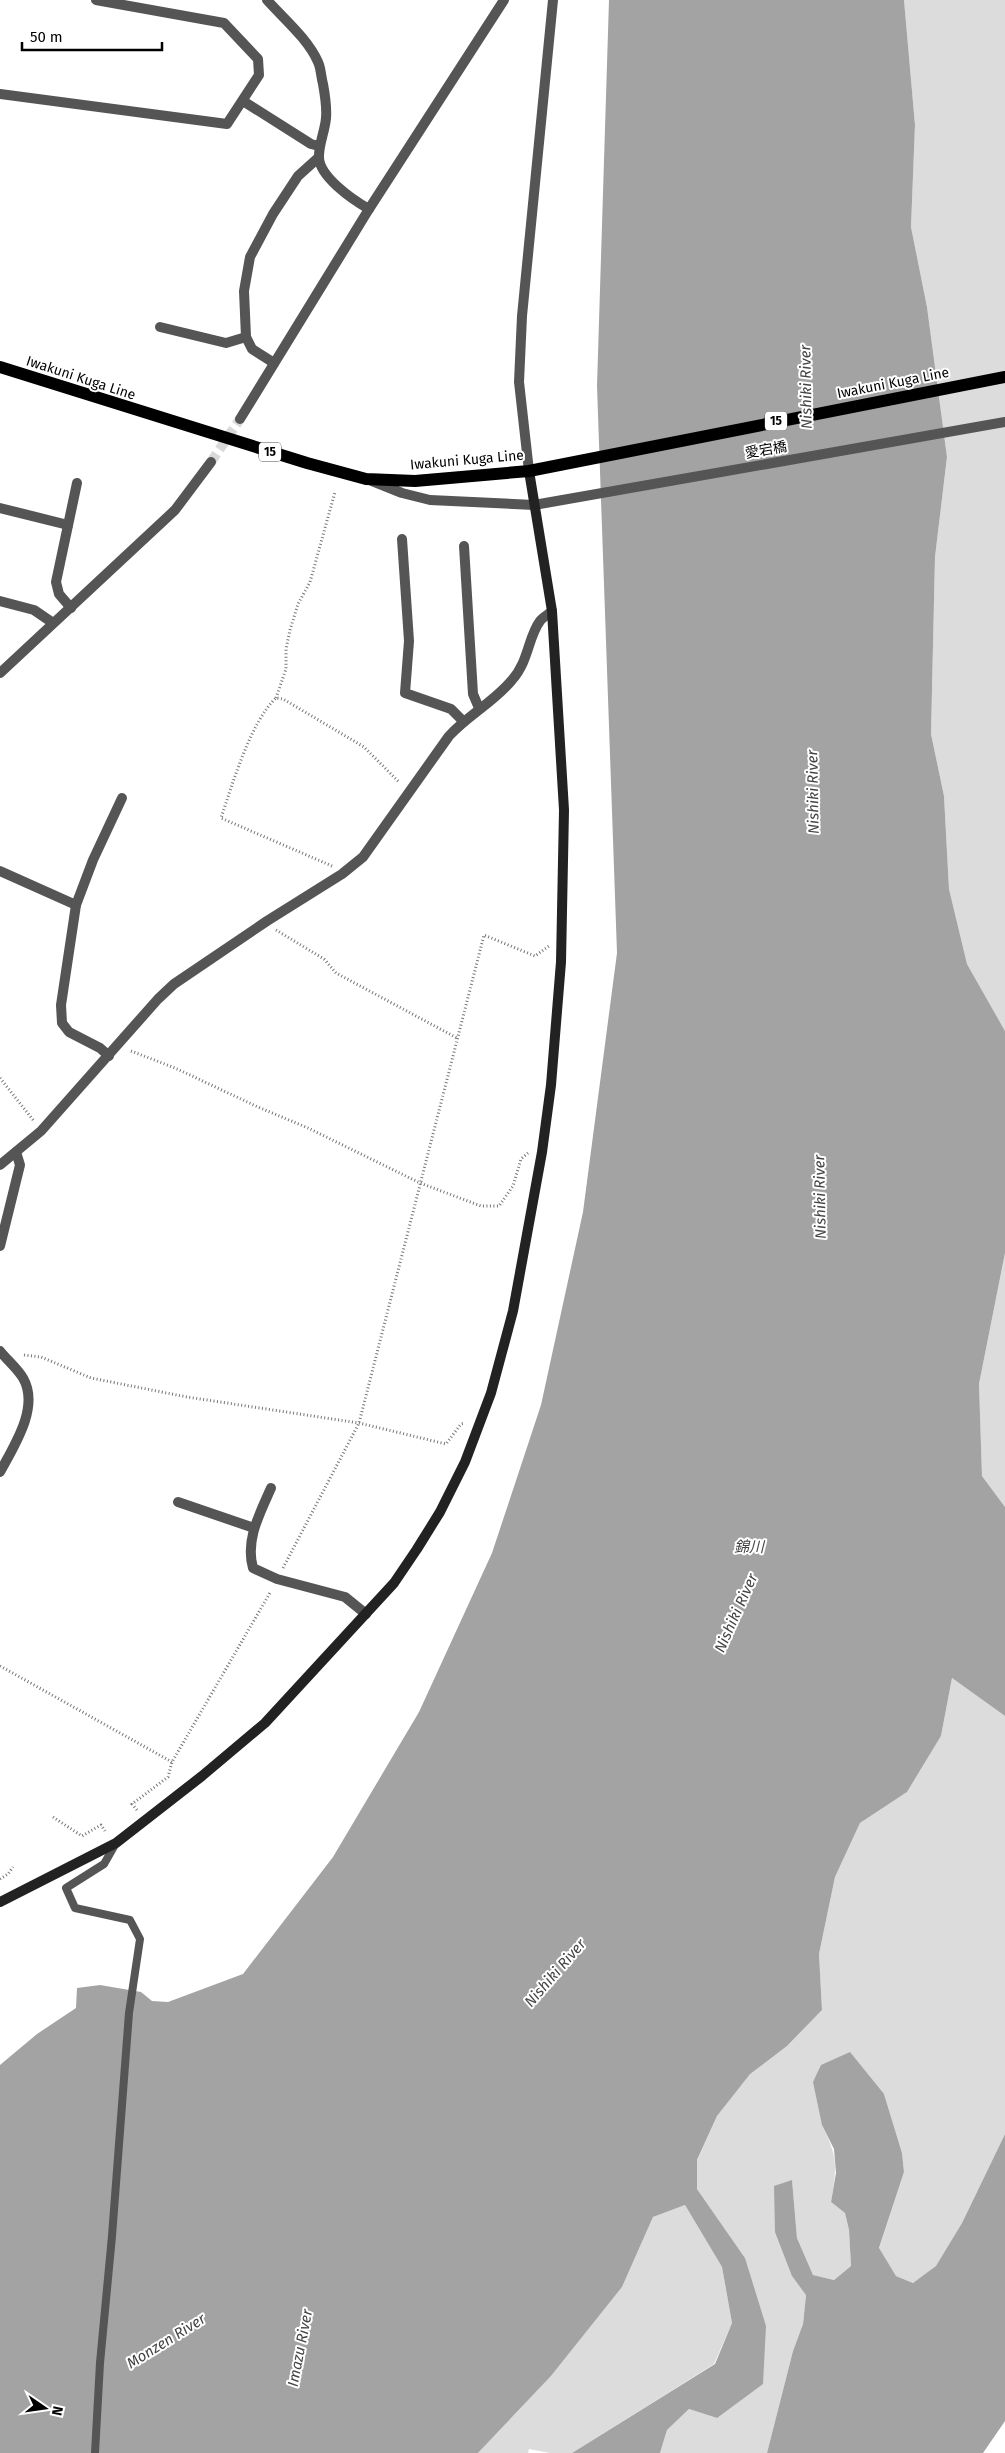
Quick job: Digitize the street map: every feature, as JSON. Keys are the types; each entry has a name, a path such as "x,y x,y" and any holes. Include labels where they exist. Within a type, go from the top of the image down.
{"main road":[{"name":"Iwakuni Kuga Line","path":"0,367 307,463 366,479 415,481 529,471 1005,377"}],"street":[{"path":"0,94 228,124 258,75 258,59 224,23 96,0"},
{"path":"267,0 302,39 318,62 325,96 326,119 318,158 330,179 355,202 369,209"},
{"path":"240,419 369,209 504,0"},
{"path":"0,1902 116,1843 202,1776 265,1723 394,1583 418,1549 440,1512 468,1454 491,1393 513,1311 542,1152 551,1084 561,962 564,810 552,611 534,506 519,382 521,335 553,0"},
{"path":"243,101 319,146"},
{"path":"274,363 252,348 246,337 244,291 250,257 273,214 298,176 318,158"},
{"path":"160,327 226,343 246,337"},
{"name":"愛宕橋","path":"366,479 402,493 430,500 534,506 1005,422"},
{"path":"0,673 175,510 211,462"},
{"path":"71,608 59,594 56,582 77,484"},
{"path":"0,508 68,525"},
{"path":"402,539 409,641 405,693 451,709 463,721"},
{"path":"464,546 473,694 479,708"},
{"path":"0,601 34,610 52,623"},
{"path":"0,1165 41,1131 174,984 267,921 342,874 363,856 408,792 463,721 497,696 513,679 525,662 540,620 552,611"},
{"path":"108,1056 100,1048 69,1032 62,1023 61,1006 76,905 93,860 122,798"},
{"path":"0,871 76,905"},
{"path":"0,1246 20,1165 16,1152"},
{"path":"0,1351 22,1377 29,1392 27,1412 21,1430 0,1472"},
{"path":"272,1488 254,1528 250,1557 253,1568 277,1579 345,1597 366,1614"},
{"path":"178,1502 254,1528"}],"lane":[{"path":"96,2450 100,2363 129,2013 140,1939 130,1920 75,1908 66,1888 104,1864 116,1843"}],"path":[{"path":"335,492 310,582 298,604 290,630 286,649 286,669 276,698 266,708 254,734 221,818 332,866 342,874"},
{"path":"276,698 283,699 364,747 408,792"},
{"path":"267,921 274,929 324,958 336,973 457,1038"},
{"path":"137,1810 132,1804 168,1777 172,1762 277,1579 359,1423 484,935 535,956 549,946"},
{"path":"120,1043 129,1050 175,1068 308,1128 420,1183 481,1206 499,1206 512,1186 521,1159 530,1152 542,1152"},
{"path":"0,1078 41,1131"},
{"path":"20,1355 41,1358 92,1378 186,1397 359,1423 446,1444 461,1424 468,1423"},
{"path":"0,1666 172,1762"},
{"path":"53,1817 82,1836 102,1825 105,1831"},
{"path":"0,1879 8,1874 13,1867"}],"shaded area":[{"path":"904,0 1005,0 1005,1031 967,964 949,889 944,796 931,734 935,557 947,457 927,307 911,227 915,125"},
{"path":"1005,1253 1005,1507 982,1476 979,1384"},
{"path":"952,1678 1005,1716 1005,2134 962,2223 936,2267 913,2283 896,2276 879,2249 904,2172 902,2153 884,2094 822,2125 831,2146 835,2162 831,2202 845,2213 849,2230 851,2266 834,2280 813,2275 797,2238 792,2180 792,2276 806,2294 803,2324 793,2351 767,2453 660,2453 667,2430 689,2409 717,2418 745,2258 697,2189 697,2161 717,2116 750,2073 787,2046 822,2010 819,1954 835,1877 860,1823 907,1792 941,1736"},
{"path":"685,2205 722,2267 732,2323 714,2364 572,2453 550,2453 529,2449 528,2453 478,2453 551,2376 622,2287 653,2217"}],"water":[{"name":"錦川","path":"609,0 904,0 915,125 911,227 927,307 947,457 935,557 931,734 944,796 949,889 967,964 1005,1031 1005,1253 979,1384 982,1476 1005,1507 1005,1716 952,1678 941,1736 907,1792 860,1823 835,1877 819,1954 822,2010 787,2046 750,2074 717,2116 697,2160 697,2189 745,2258 766,2326 763,2384 717,2418 689,2409 667,2430 660,2453 572,2453 715,2364 732,2323 722,2267 685,2205 653,2217 622,2287 551,2376 478,2453 0,2453 0,2065 37,2034 76,2008 77,1988 100,1985 141,1992 152,2001 168,2002 243,1974 333,1857 419,1712 492,1553 541,1405 583,1212 617,953 597,386"},
{"path":"850,2052 884,2094 902,2153 904,2172 879,2248 896,2276 913,2283 936,2266 962,2223 1005,2134 1005,2421 983,2453 767,2453 793,2351 803,2324 806,2295 792,2276 775,2232 774,2186 792,2180 797,2238 813,2275 834,2280 851,2266 849,2230 845,2213 831,2202 836,2173 834,2149 822,2125 813,2082 821,2065"}],"tunnel":[{"path":"211,462 240,419"}],"water label":[{"name":"Nishiki River","path":"806,387"},
{"name":"Nishiki River","path":"813,792"},
{"name":"Nishiki River","path":"820,1197"},
{"name":"Nishiki River","path":"736,1613"},
{"name":"Nishiki River","path":"555,1973"},
{"name":"Monzen River","path":"166,2341"},
{"name":"Imazu River","path":"300,2348"}]}
